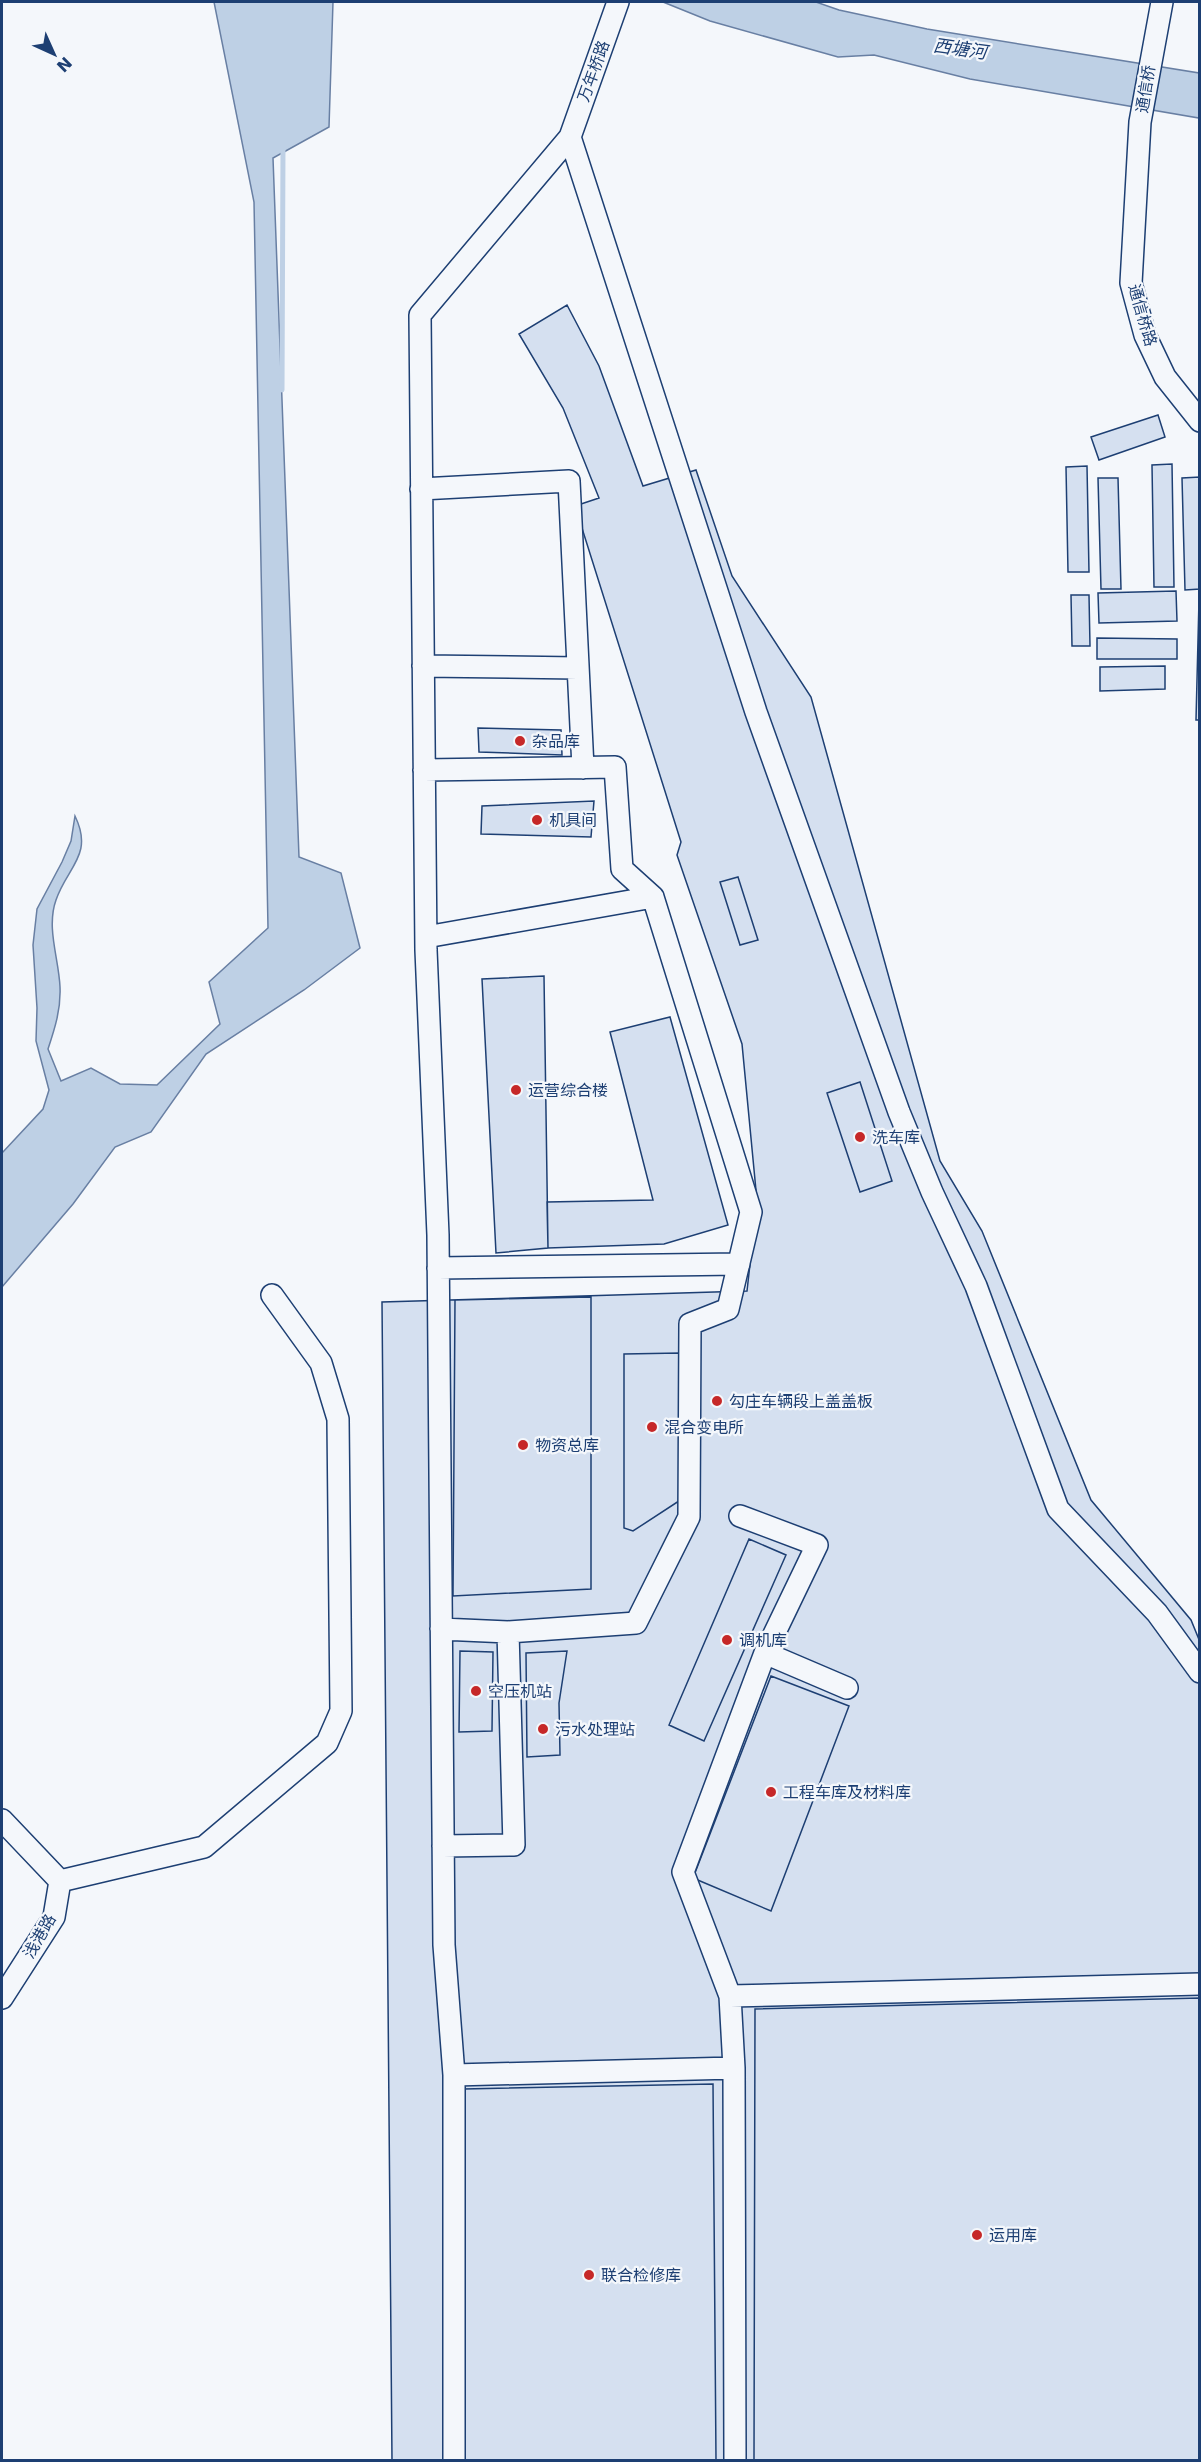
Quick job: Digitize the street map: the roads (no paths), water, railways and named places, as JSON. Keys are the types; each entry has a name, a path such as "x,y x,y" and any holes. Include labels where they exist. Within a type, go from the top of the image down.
{"street":[{"name":"通信桥","path":"1140,122 1162,2"},
{"name":"万年桥路","path":"570,137 618,4"},
{"name":"通信桥路","path":"1140,122 1131,283 1145,335 1165,376 1200,421"},
{"path":"454,2460 454,2075 444,1945 438,1268 426,937 420,315 570,137"},
{"path":"570,137 756,712 899,1112 932,1192 976,1286 1058,1509 1157,1613 1200,1672"},
{"path":"421,489 569,481 583,768"},
{"path":"423,666 578,668"},
{"path":"424,770 615,767 622,869 653,897 751,1212 728,1309 690,1324 689,1517 636,1623 508,1632 441,1629"},
{"path":"426,937 653,897"},
{"path":"438,1268 739,1264"},
{"path":"2,1820 60,1881 204,1847 327,1743 341,1711 338,1419 321,1363 272,1295"},
{"path":"735,2460 734,2068 730,1996 683,1872 765,1653 817,1545 740,1516"},
{"path":"443,1846 514,1845 508,1632"},
{"path":"765,1653 847,1688"},
{"name":"浅港路","path":"2,1998 54,1917 60,1881"},
{"path":"730,1996 1200,1984"},
{"path":"454,2075 734,2068"}],"water":[{"path":"214,2 333,2 329,127 273,158 299,857 341,873 360,948 304,990 206,1054 151,1132 115,1147 73,1204 2,1287 2,1153 43,1109 49,1090 36,1041 37,1008 33,945 37,909 71,841 75,816 82,841 80,851 56,900 52,921 60,1003 48,1049 61,1081 91,1068 120,1084 157,1085 220,1024 209,982 268,928 254,202"},
{"name":"西塘河","path":"663,2 816,2 839,10 927,29 1199,73 1199,118 970,79 874,55 838,57 710,21"}],"waterway":[{"path":"282,390 283,147"}],"place":[{"name":"杂品库","path":"520,741"},
{"name":"机具间","path":"537,820"},
{"name":"运营综合楼","path":"516,1090"},
{"name":"洗车库","path":"860,1137"},
{"name":"勾庄车辆段上盖盖板","path":"717,1401"},
{"name":"混合变电所","path":"652,1427"},
{"name":"物资总库","path":"523,1445"},
{"name":"调机库","path":"727,1640"},
{"name":"空压机站","path":"476,1691"},
{"name":"污水处理站","path":"543,1729"},
{"name":"工程车库及材料库","path":"771,1792"},
{"name":"运用库","path":"977,2235"},
{"name":"联合检修库","path":"589,2275"}]}
